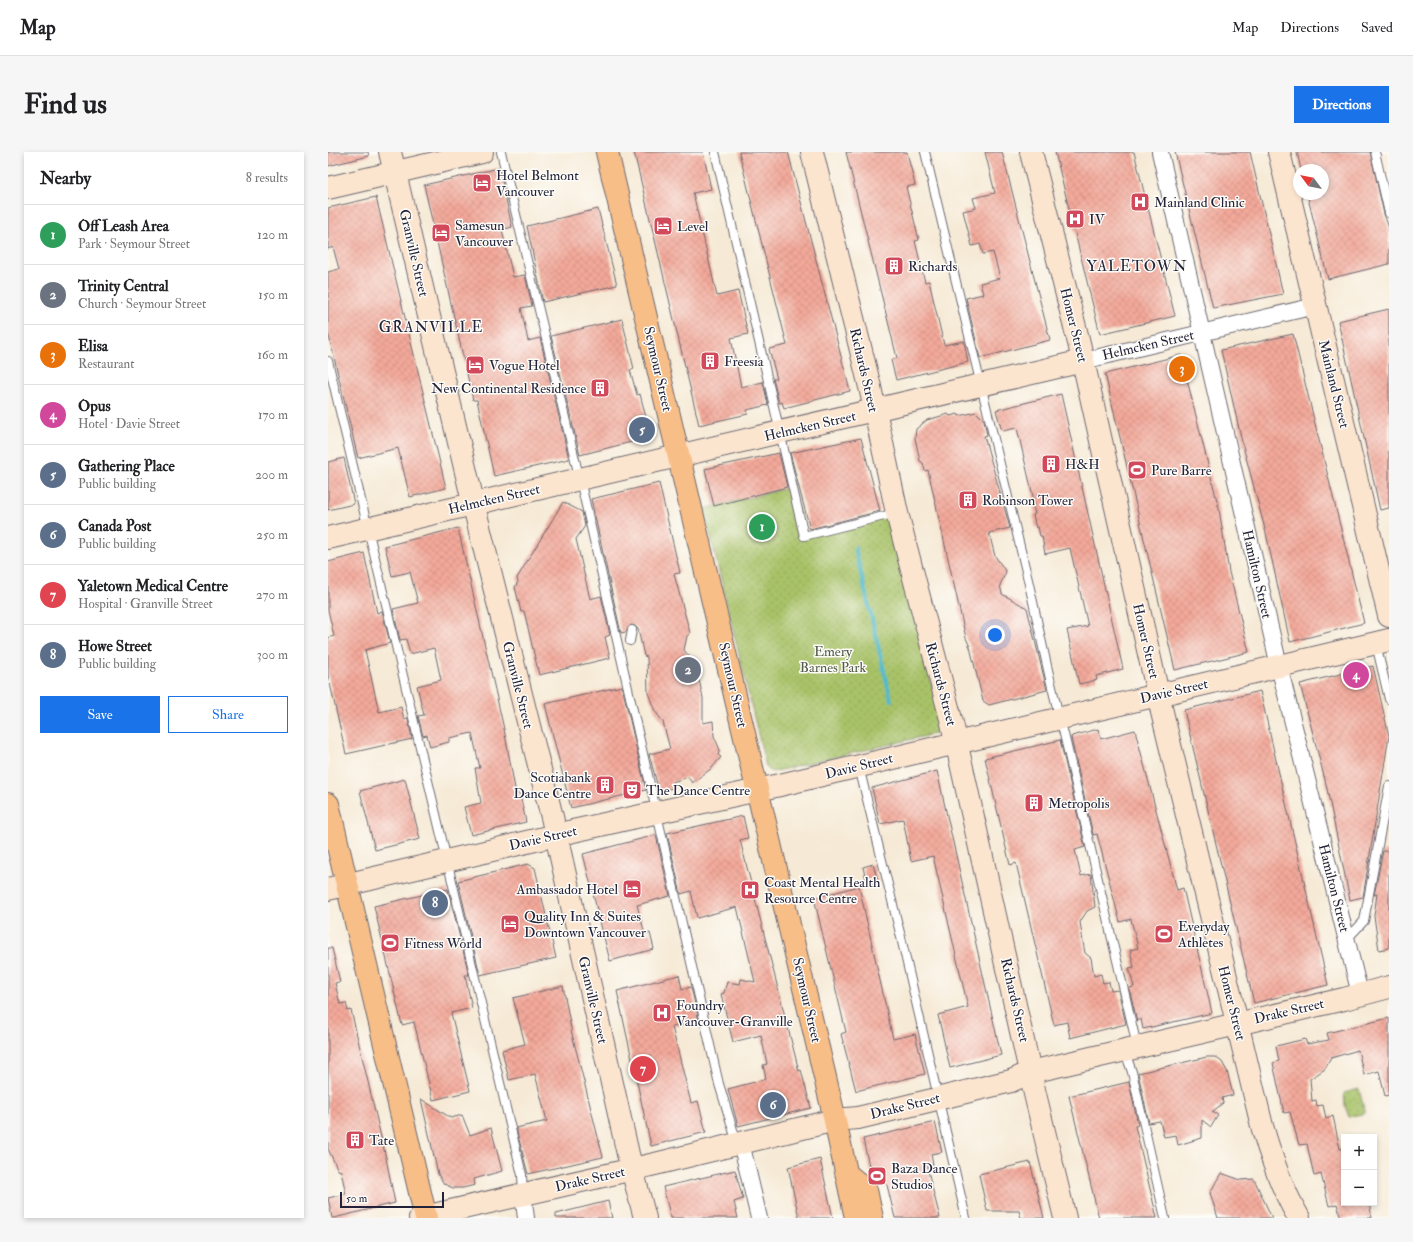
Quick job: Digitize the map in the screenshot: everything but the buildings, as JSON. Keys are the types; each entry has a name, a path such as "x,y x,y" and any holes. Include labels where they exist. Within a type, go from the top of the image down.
{"highway":[{"name":"Seymour Street","path":"607,152 758,790 835,1120 856,1218"},
{"path":"328,804 338,887 424,1218"},
{"path":"847,1175 866,1190 872,1218"}],"street":[{"name":"Granville Street","path":"390,152 473,504 556,835 632,1169 645,1218"},
{"path":"328,188 482,152"},
{"name":"Richards Street","path":"812,152 870,387 897,513 956,742 1065,1218"},
{"name":"Homer Street","path":"1031,152 1083,361 1158,694 1236,1023 1271,1158 1298,1218"},
{"name":"Hamilton Street","path":"1160,152 1279,666 1360,994"},
{"name":"Mainland Street","path":"1279,152 1389,616"},
{"name":"Helmcken Street","path":"328,538 679,457 1315,306"},
{"name":"Davie Street","path":"338,887 448,862 556,835 758,790 1158,694 1383,642"},
{"name":"Drake Street","path":"424,1218 835,1120 858,1118 1011,1081 1031,1072 1389,987"},
{"path":"738,1144 743,1152 759,1216"},
{"path":"523,1195 526,1218"}],"lane":[{"path":"501,152 580,479 719,1084 732,1131 738,1144"},
{"path":"715,152 804,536 897,513"},
{"path":"925,152 1060,718 1131,1049 1135,1086 1166,1218"},
{"path":"1375,152 1389,213"},
{"path":"328,361 522,1175 523,1195"},
{"path":"630,641 632,630"},
{"path":"1383,642 1389,699"},
{"path":"859,766 966,1218"},
{"path":"1346,940 1364,921 1389,786"}],"green space":[{"name":"Emery Barnes Park","path":"792,487 805,536 890,514 942,726 940,731 934,734 772,772 766,767 704,509"},
{"path":"1359,1089 1365,1113 1349,1117 1345,1106 1344,1093"}],"waterway":[{"path":"855,548 891,700"}],"place":[{"name":"Hotel Belmont Vancouver","path":"482,183"},
{"name":"Mainland Clinic","path":"1140,202"},
{"name":"IV","path":"1075,219"},
{"name":"Level","path":"663,226"},
{"name":"Samesun Vancouver","path":"441,233"},
{"name":"Richards","path":"894,266"},
{"name":"Freesia","path":"710,361"},
{"name":"Vogue Hotel","path":"475,365"},
{"name":"Elisa","path":"1182,369"},
{"name":"New Continental Residence","path":"600,388"},
{"name":"Gathering Place","path":"642,430"},
{"name":"H&H","path":"1051,464"},
{"name":"Pure Barre","path":"1137,470"},
{"name":"Robinson Tower","path":"968,500"},
{"name":"Off Leash Area","path":"762,527"},
{"name":"Trinity Central","path":"688,670"},
{"name":"Opus","path":"1356,675"},
{"name":"Scotiabank Dance Centre","path":"605,785"},
{"name":"The Dance Centre","path":"632,790"},
{"name":"Metropolis","path":"1034,803"},
{"name":"Ambassador Hotel","path":"632,889"},
{"name":"Coast Mental Health Resource Centre","path":"750,890"},
{"name":"Howe Street","path":"435,903"},
{"name":"Quality Inn & Suites Downtown Vancouver","path":"510,924"},
{"name":"Everyday Athletes","path":"1164,934"},
{"name":"Fitness World","path":"390,943"},
{"name":"Foundry Vancouver-Granville","path":"662,1013"},
{"name":"Yaletown Medical Centre","path":"643,1069"},
{"name":"Canada Post","path":"773,1105"},
{"name":"Tate","path":"355,1140"},
{"name":"Baza Dance Studios","path":"877,1176"}],"district":[{"name":"YALETOWN","path":"1137,266"},
{"name":"GRANVILLE","path":"431,327"}]}
